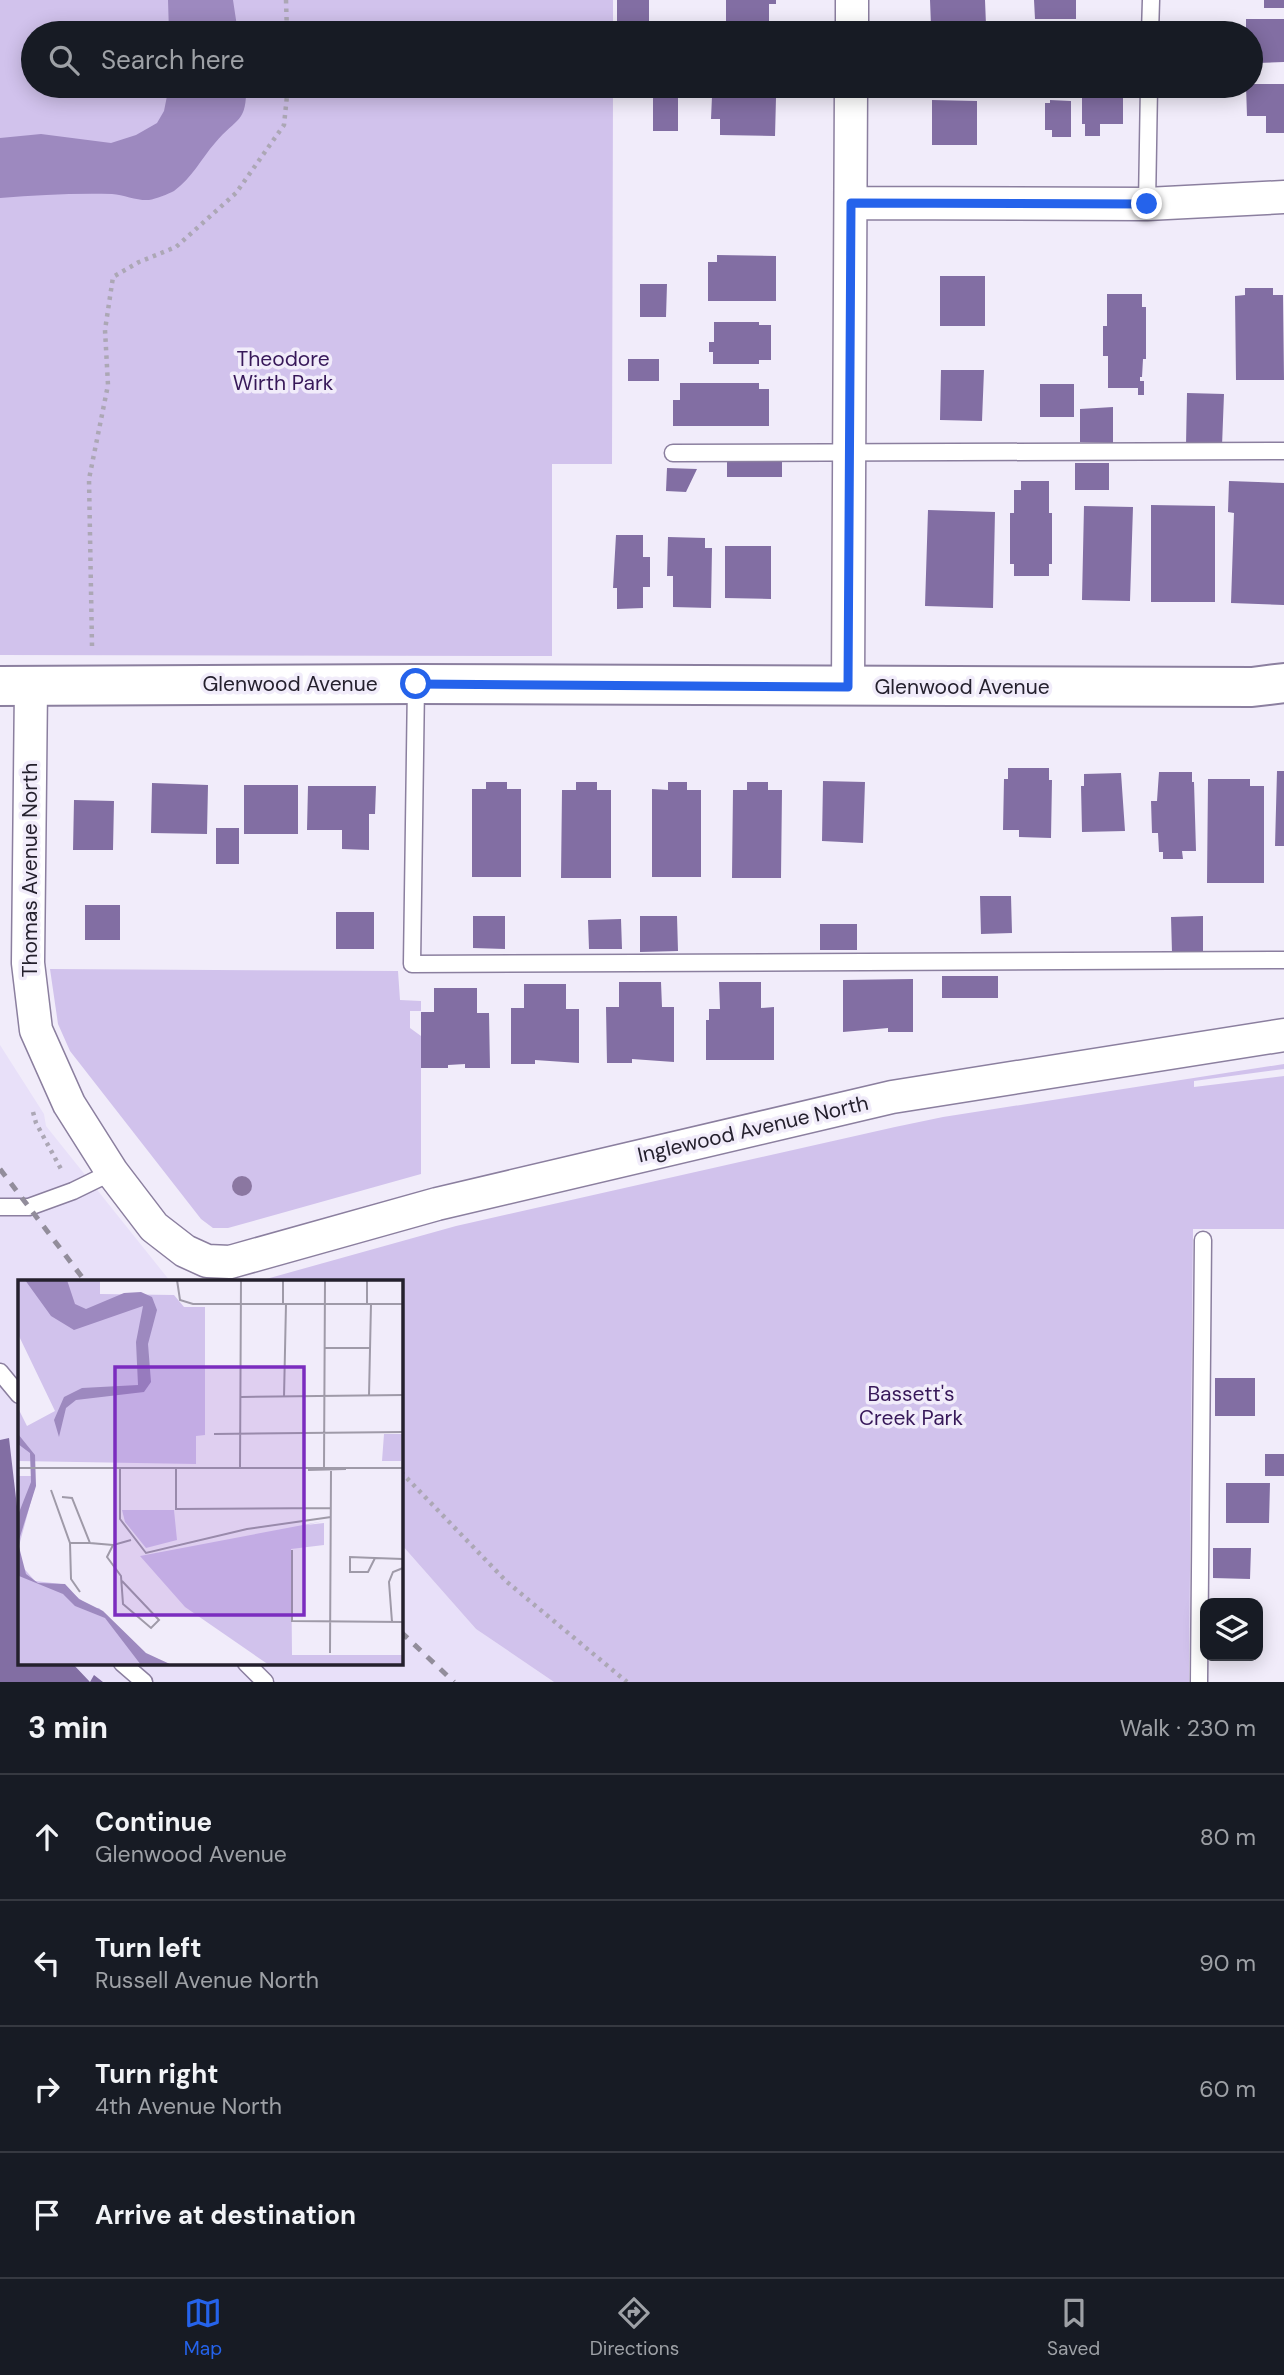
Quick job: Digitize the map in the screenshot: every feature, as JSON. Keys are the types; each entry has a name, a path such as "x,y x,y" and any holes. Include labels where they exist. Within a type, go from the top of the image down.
{"street":[{"path":"852,0 852,21"},
{"path":"848,687 852,98"},
{"path":"851,203 1147,204 1284,197"},
{"name":"Glenwood Avenue","path":"15,686 416,684 1273,688"},
{"name":"Thomas Avenue North","path":"15,686 28,963 36,1030 69,1104 112,1172 154,1227 185,1251 207,1261 230,1262"},
{"name":"Inglewood Avenue North","path":"230,1262 437,1203 892,1097 1284,1035"}],"lane":[{"path":"1150,21 1151,0"},
{"path":"1147,204 1149,98"},
{"path":"673,453 1284,451"},
{"path":"416,684 412,964 1284,960"},
{"path":"0,1207 29,1207 73,1191 112,1172"},
{"path":"1199,1682 1203,1240"},
{"path":"0,1373 18,1394"},
{"path":"123,1664 145,1682"},
{"path":"247,1664 265,1682"}],"path":[{"path":"286,0 287,21"},
{"path":"92,646 89,479 108,385 105,330 113,278 139,262 176,247 236,193 284,125 287,98"},
{"path":"402,1473 507,1582 627,1682"}],"shaded area":[{"path":"168,0 233,0 236,21 169,21"},
{"path":"167,98 246,98 239,119 215,143 186,180 174,191 158,198 140,200 112,194 56,194 0,198 0,138 41,134 111,143 136,135 157,123 164,111"},
{"path":"0,1045 44,1114 46,1126 169,1280 18,1280 18,1664 402,1664 402,1545 476,1629 554,1682 0,1682"}],"green space":[{"name":"Theodore Wirth Park","path":"0,0 613,0 613,21 21,21 21,98 613,98 612,464 552,464 552,656 0,655"},
{"path":"50,969 398,971 400,1000 421,1001 421,1011 410,1011 410,1028 421,1036 421,1174 228,1228 213,1228 201,1219 70,1051 58,1024"},
{"name":"Bassett's Creek Park","path":"1284,1064 1284,1069 1194,1081 1194,1087 1284,1076 1284,1229 1193,1229 1189,1682 554,1682 476,1629 402,1545 402,1280 263,1280 456,1226 943,1117"}],"building":[{"path":"617,0 649,0 649,21 617,21"},
{"path":"726,0 776,0 776,4 769,4 769,21 726,21"},
{"path":"930,0 985,0 986,21 931,21"},
{"path":"1034,0 1076,0 1076,19 1035,19"},
{"path":"1264,0 1284,0 1284,8 1264,8"},
{"path":"1284,19 1284,62 1263,63 1263,21 1246,21"},
{"path":"1263,84 1284,84 1284,133 1266,133 1266,116 1247,116 1246,98 1263,98"},
{"path":"653,98 678,98 678,131 653,131"},
{"path":"712,98 776,98 775,136 720,135 720,119 711,119"},
{"path":"1082,98 1123,98 1123,124 1100,124 1100,136 1085,136 1085,124 1082,124"},
{"path":"932,100 977,101 977,145 932,145"},
{"path":"1050,100 1071,101 1071,137 1052,137 1052,130 1045,130 1045,103 1050,103"},
{"path":"717,255 776,256 776,301 708,301 708,262 717,262"},
{"path":"940,276 985,276 985,326 940,326"},
{"path":"640,284 667,284 666,317 640,317"},
{"path":"1245,288 1273,288 1273,295 1283,295 1284,380 1236,380 1235,296 1245,295"},
{"path":"1107,294 1142,294 1142,307 1146,307 1146,359 1143,359 1140,377 1140,381 1144,381 1144,395 1138,395 1138,388 1108,388 1108,356 1103,356"},
{"path":"714,322 759,322 759,325 771,325 771,360 759,360 759,364 713,364 713,352 709,352 709,342 714,342"},
{"path":"628,359 659,359 659,381 628,381"},
{"path":"941,370 984,370 982,421 940,420"},
{"path":"680,383 759,383 759,389 769,389 769,426 673,426 673,400 680,400"},
{"path":"1040,384 1074,384 1074,417 1040,417"},
{"path":"1187,393 1224,394 1222,446 1186,445"},
{"path":"1113,407 1113,443 1080,442 1080,409"},
{"path":"727,461 782,461 782,477 727,477"},
{"path":"1075,463 1109,463 1109,490 1075,490"},
{"path":"667,468 697,469 686,492 666,491"},
{"path":"1021,481 1049,481 1052,564 1049,564 1049,576 1014,576 1014,564 1010,564 1010,513 1014,513 1014,490 1021,490"},
{"path":"1229,481 1284,483 1284,605 1231,603 1234,513 1228,512"},
{"path":"1151,505 1215,506 1215,602 1151,602"},
{"path":"1084,506 1133,507 1130,601 1082,600"},
{"path":"928,510 995,512 993,608 925,606"},
{"path":"616,535 643,535 643,557 650,557 650,587 643,587 643,608 617,609 617,588 613,588"},
{"path":"668,537 705,538 705,548 712,548 711,608 673,607 673,576 667,576"},
{"path":"725,546 771,546 771,599 725,598"},
{"path":"1008,768 1049,768 1049,780 1052,780 1051,838 1019,837 1019,830 1003,830 1004,779 1008,779"},
{"path":"1277,771 1284,771 1284,846 1275,846"},
{"path":"1159,772 1192,772 1196,851 1182,851 1183,859 1163,859 1163,852 1159,852 1158,833 1152,833 1151,801 1157,801"},
{"path":"1121,773 1125,831 1082,832 1081,786 1084,786 1084,774"},
{"path":"1208,779 1250,779 1250,786 1264,786 1264,883 1207,883"},
{"path":"823,781 865,782 863,843 822,841"},
{"path":"486,782 507,782 507,789 521,789 521,877 472,877 472,789 486,789"},
{"path":"576,782 597,782 597,790 611,790 611,878 561,878 562,790 576,790"},
{"path":"668,782 687,782 687,790 701,790 701,877 652,877 652,789 668,790"},
{"path":"747,782 768,782 768,790 782,790 781,878 732,878 733,790 747,790"},
{"path":"152,783 208,785 207,834 151,833"},
{"path":"244,785 298,785 298,834 244,834"},
{"path":"308,786 376,786 375,814 369,814 369,850 342,849 342,830 307,830"},
{"path":"74,800 114,801 113,850 73,850"},
{"path":"216,828 239,828 239,864 216,864"},
{"path":"980,896 1011,896 1012,933 981,934"},
{"path":"85,905 120,905 120,940 85,940"},
{"path":"336,912 374,912 374,949 336,949"},
{"path":"473,916 505,916 505,949 473,948"},
{"path":"640,916 677,916 678,951 640,952"},
{"path":"1203,916 1203,952 1172,953 1171,917"},
{"path":"621,919 622,949 589,949 588,920"},
{"path":"820,924 857,924 857,950 820,950"},
{"path":"942,976 998,976 998,998 942,998"},
{"path":"913,979 913,1032 888,1032 888,1028 843,1032 843,980"},
{"path":"619,982 661,982 662,1007 674,1007 674,1062 632,1059 632,1063 607,1063 606,1007 619,1007"},
{"path":"719,982 761,982 761,1008 774,1007 774,1060 706,1060 706,1020 709,1020 709,1009 720,1009"},
{"path":"524,984 566,984 566,1009 579,1009 579,1063 535,1060 535,1064 511,1064 511,1008 524,1008"},
{"path":"434,988 477,988 477,1013 489,1013 490,1068 465,1068 465,1064 448,1065 448,1068 421,1068 421,1012 434,1012"},
{"path":"1215,1378 1255,1378 1255,1416 1215,1416"},
{"path":"9,1438 18,1515 18,1664 73,1664 90,1682 0,1682 0,1440"},
{"path":"1265,1454 1284,1454 1284,1476 1265,1476"},
{"path":"1226,1483 1270,1483 1269,1523 1226,1523"},
{"path":"1213,1548 1251,1548 1250,1579 1213,1578"},
{"path":"94,1675 103,1682 90,1682"}],"railway":[{"path":"0,1169 84,1280"},
{"path":"402,1633 454,1682"}],"route":[{"path":"416,684 848,687 851,203 1147,204"}]}
